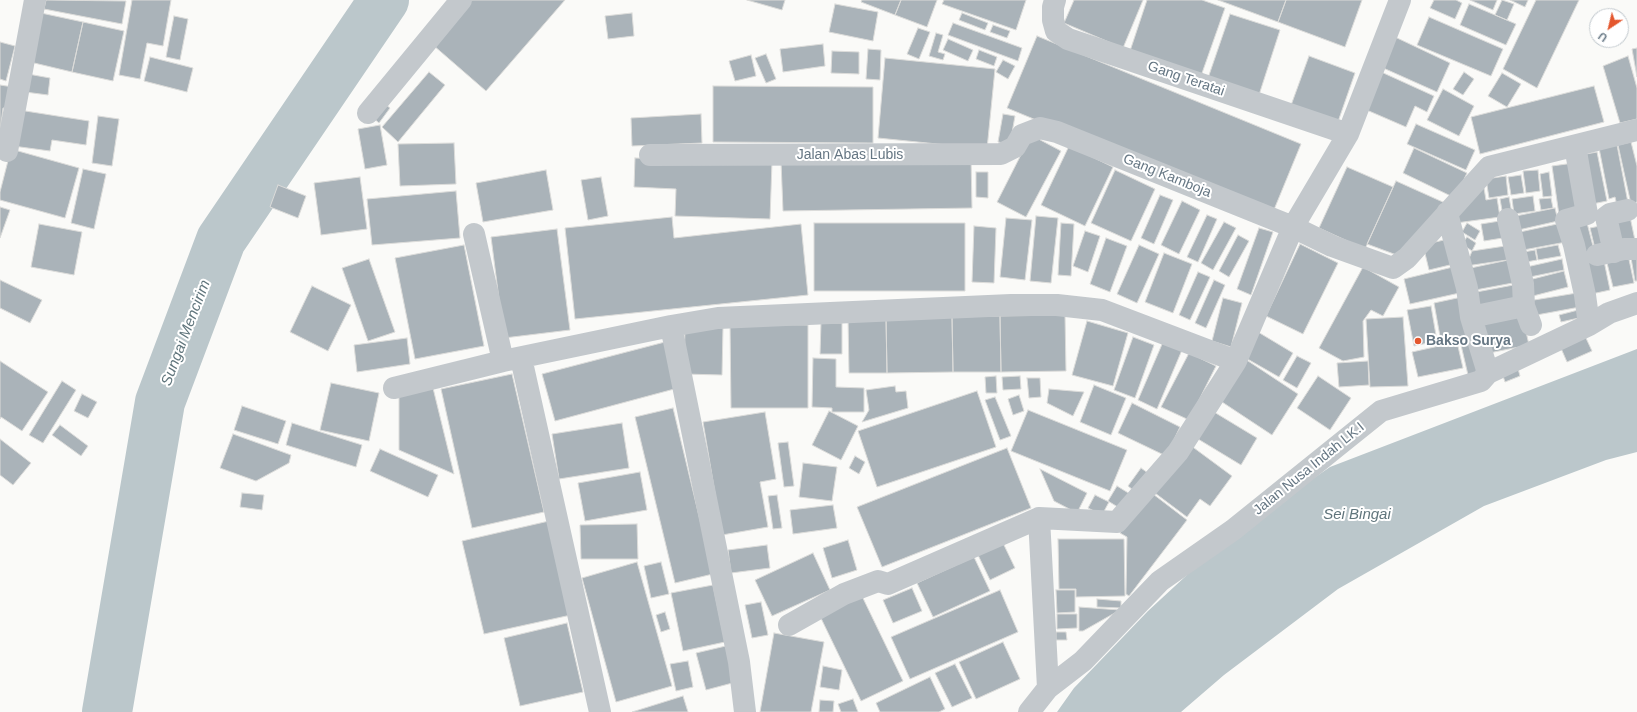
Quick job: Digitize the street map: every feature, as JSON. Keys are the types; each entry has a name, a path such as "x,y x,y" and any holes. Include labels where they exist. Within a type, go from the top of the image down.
{"street":[{"path":"7,151 35,0"},
{"path":"368,113 461,0"},
{"name":"Gang Teratai","path":"1055,0 1053,7 1053,20 1056,30 1068,39 1348,134"},
{"path":"789,625 844,594 878,581 888,584 1038,518 1117,522 1178,452 1236,361 1293,227 1348,134 1400,0"},
{"name":"Jalan Abas Lubis","path":"650,155 1001,154 1015,147 1022,135 1040,128"},
{"name":"Gang Kamboja","path":"1040,128 1057,132 1293,227 1332,246 1393,268 1407,258 1447,213"},
{"path":"1488,373 1472,317 1467,288 1447,213 1489,167 1637,130"},
{"path":"1575,146 1606,254 1624,249 1637,249"},
{"path":"1589,325 1585,295 1574,246 1566,220 1628,210"},
{"path":"1472,317 1528,315 1524,284 1508,219"},
{"path":"474,234 512,359 600,712"},
{"name":"Jalan Nusa Indah LK.I","path":"1029,712 1048,688 1083,661 1160,582 1234,530 1381,411 1481,381 1488,373 1589,325 1609,313 1637,303"},
{"path":"394,388 512,359 671,326 718,318 1011,305 1057,305 1102,310 1236,361"},
{"path":"671,326 739,662 745,712"},
{"path":"1038,518 1048,688"}],"water":[{"name":"Sei Bingai","path":"1637,349 1637,452 1606,460 1484,506 1338,589 1224,675 1181,712 1057,712 1074,688 1148,611 1227,538 1330,467"}],"building":[{"path":"46,0 126,1 122,24 44,9"},
{"path":"132,0 171,0 163,46 147,43 140,79 119,75"},
{"path":"472,0 565,0 486,91 433,45"},
{"path":"747,0 785,0 782,10"},
{"path":"862,0 901,0 895,15 861,2"},
{"path":"901,0 937,0 927,27 895,15"},
{"path":"944,0 1026,0 1016,30 942,4"},
{"path":"1074,0 1143,0 1123,48 1064,23"},
{"path":"1147,0 1202,0 1225,8 1201,76 1130,51"},
{"path":"1218,0 1286,0 1278,22"},
{"path":"1286,0 1362,0 1345,47 1278,22"},
{"path":"1434,0 1456,0 1462,3 1455,19 1430,8"},
{"path":"1470,0 1497,0 1493,10"},
{"path":"1502,0 1514,4 1507,20 1495,15"},
{"path":"1510,0 1528,0 1525,7"},
{"path":"1536,0 1579,0 1537,88 1503,69"},
{"path":"835,4 878,12 873,41 829,32"},
{"path":"1469,4 1516,24 1506,45 1460,25"},
{"path":"41,13 83,22 72,72 30,62"},
{"path":"632,13 634,36 608,39 605,16"},
{"path":"962,13 988,23 985,30 959,20"},
{"path":"1230,14 1280,30 1258,98 1207,81"},
{"path":"174,16 188,19 180,60 166,57"},
{"path":"1429,17 1503,49 1491,76 1417,45"},
{"path":"83,22 124,31 113,81 72,72"},
{"path":"953,23 1022,48 1018,61 948,35"},
{"path":"993,25 1010,31 1007,38 990,32"},
{"path":"918,28 930,32 919,59 907,54"},
{"path":"936,33 943,35 938,52 945,54 943,60 929,56"},
{"path":"1037,36 1301,144 1271,217 1007,108"},
{"path":"1395,37 1450,63 1437,92 1381,67"},
{"path":"948,39 973,50 968,61 943,50"},
{"path":"0,42 15,46 6,81 0,79"},
{"path":"823,44 825,66 783,72 780,49"},
{"path":"1637,48 1637,77 1632,49"},
{"path":"868,49 881,50 880,80 866,79"},
{"path":"979,50 997,57 994,66 976,59"},
{"path":"832,51 859,52 859,74 831,73"},
{"path":"766,54 776,79 766,83 755,58"},
{"path":"751,55 756,76 735,81 729,61"},
{"path":"1309,56 1355,73 1333,136 1286,119"},
{"path":"1628,56 1637,88 1637,119 1620,123 1603,66"},
{"path":"150,57 193,68 187,92 144,81"},
{"path":"885,58 995,69 987,149 878,138"},
{"path":"1003,60 1015,66 1008,79 996,72"},
{"path":"1379,71 1434,96 1427,112 1415,106 1406,127 1362,108"},
{"path":"429,72 445,85 398,142 382,127"},
{"path":"1464,72 1474,79 1463,95 1453,89"},
{"path":"1502,73 1521,84 1507,107 1488,96"},
{"path":"28,74 50,78 48,95 25,92"},
{"path":"0,85 13,87 11,108 3,108 0,132"},
{"path":"713,86 873,87 873,143 713,142"},
{"path":"1594,86 1604,122 1480,154 1471,117"},
{"path":"1443,89 1474,106 1459,136 1427,120"},
{"path":"382,102 390,108 379,123 372,117"},
{"path":"19,110 89,121 86,145 52,140 50,151 13,146"},
{"path":"701,114 702,143 632,146 631,118"},
{"path":"1003,114 1015,116 1010,144 998,142"},
{"path":"98,116 119,119 112,166 92,163"},
{"path":"1416,124 1475,150 1466,170 1407,144"},
{"path":"380,125 387,165 365,169 358,129"},
{"path":"1031,135 1061,151 1026,217 997,202"},
{"path":"1631,142 1637,166 1637,202 1631,204 1618,145"},
{"path":"454,143 456,184 400,186 398,144"},
{"path":"1617,145 1629,208 1618,210 1615,197 1609,199 1599,148"},
{"path":"1069,146 1113,167 1085,226 1041,205"},
{"path":"1414,148 1467,173 1455,198 1403,173"},
{"path":"11,149 79,168 65,218 0,200 0,192"},
{"path":"1597,152 1607,201 1592,204 1581,155"},
{"path":"971,157 972,208 783,211 781,161"},
{"path":"635,158 772,162 770,219 675,216 676,189 634,187"},
{"path":"1574,163 1582,212 1559,215 1552,166"},
{"path":"1347,167 1393,187 1365,249 1319,228"},
{"path":"83,169 106,174 94,229 71,223"},
{"path":"546,170 553,210 483,222 476,183"},
{"path":"1115,170 1155,189 1131,241 1091,223"},
{"path":"1538,170 1540,191 1526,193 1523,171"},
{"path":"976,172 988,172 988,198 976,197"},
{"path":"1549,172 1552,196 1543,197 1540,174"},
{"path":"1521,175 1524,193 1511,195 1508,177"},
{"path":"1506,176 1508,195 1489,198 1486,179"},
{"path":"360,177 367,229 321,235 314,183"},
{"path":"601,177 608,216 588,220 581,180"},
{"path":"1396,181 1445,203 1402,257 1367,244"},
{"path":"1483,182 1486,200 1497,198 1500,217 1456,223 1458,211"},
{"path":"278,185 306,196 298,218 270,207"},
{"path":"456,191 460,238 372,245 367,199"},
{"path":"1160,195 1173,200 1154,244 1141,238"},
{"path":"1533,196 1535,211 1514,214 1512,199"},
{"path":"1509,197 1512,214 1503,216 1500,199"},
{"path":"1551,198 1553,208 1541,210 1539,199"},
{"path":"1182,201 1200,210 1179,254 1161,245"},
{"path":"0,207 10,210 0,238"},
{"path":"1555,208 1558,221 1514,231 1511,217"},
{"path":"1629,212 1636,245 1617,249 1609,217"},
{"path":"1207,215 1217,219 1198,262 1187,257"},
{"path":"1036,216 1058,218 1051,283 1030,281"},
{"path":"672,217 674,238 801,224 808,295 575,319 565,228"},
{"path":"1006,218 1032,220 1025,280 1000,277"},
{"path":"1586,219 1595,254 1579,258 1570,223"},
{"path":"1506,220 1509,237 1484,241 1481,224"},
{"path":"1224,222 1236,228 1213,270 1201,263"},
{"path":"814,223 965,223 965,291 814,291"},
{"path":"1061,223 1074,224 1071,276 1058,275"},
{"path":"1467,223 1480,231 1475,240 1462,232"},
{"path":"1562,223 1566,242 1518,251 1515,233"},
{"path":"39,224 82,232 74,275 31,267"},
{"path":"1605,225 1610,250 1596,253 1590,228"},
{"path":"974,226 996,228 994,283 972,282"},
{"path":"1259,228 1273,232 1251,295 1237,289"},
{"path":"557,229 570,330 504,338 491,237"},
{"path":"1085,231 1100,236 1088,272 1073,266"},
{"path":"1238,235 1249,241 1229,277 1219,271"},
{"path":"1467,237 1476,243 1472,251 1462,244"},
{"path":"1106,238 1127,246 1110,292 1090,284"},
{"path":"1448,239 1454,264 1429,270 1423,245"},
{"path":"1300,244 1338,263 1303,334 1266,316"},
{"path":"464,245 484,346 415,359 395,258"},
{"path":"1139,245 1159,254 1137,303 1117,294"},
{"path":"1512,245 1514,259 1466,266 1472,251"},
{"path":"1558,245 1561,256 1538,260 1536,249"},
{"path":"1535,250 1537,260 1521,263 1518,253"},
{"path":"1627,250 1634,283 1613,287 1605,255"},
{"path":"1637,251 1637,281 1635,281 1630,252"},
{"path":"1164,253 1192,264 1173,313 1145,302"},
{"path":"1603,256 1610,290 1587,295 1580,261"},
{"path":"369,259 395,332 368,341 342,268"},
{"path":"1513,259 1518,282 1470,291 1466,269"},
{"path":"1562,259 1564,270 1525,278 1522,268"},
{"path":"1457,266 1464,292 1410,304 1404,279"},
{"path":"1363,267 1399,287 1383,316 1371,310 1363,321 1364,357 1343,361 1319,348"},
{"path":"1564,271 1568,287 1529,297 1525,281"},
{"path":"1198,272 1210,277 1190,320 1179,315"},
{"path":"0,280 42,300 30,323 0,308"},
{"path":"1214,280 1225,285 1206,328 1195,323"},
{"path":"1519,284 1523,304 1474,313 1471,293"},
{"path":"312,286 351,305 328,351 290,332"},
{"path":"1577,293 1580,307 1531,316 1528,301"},
{"path":"1462,297 1470,337 1441,342 1434,303"},
{"path":"1223,298 1242,303 1231,347 1212,341"},
{"path":"1431,306 1437,341 1414,346 1407,310"},
{"path":"1521,309 1529,345 1484,354 1476,319"},
{"path":"1582,309 1583,317 1561,322 1559,315"},
{"path":"1065,315 1066,371 1001,372 1000,316"},
{"path":"1000,316 1001,372 953,372 952,317"},
{"path":"886,317 887,373 849,373 848,318"},
{"path":"886,317 952,317 953,372 887,373"},
{"path":"1403,317 1408,386 1370,387 1366,319"},
{"path":"1087,321 1128,333 1113,386 1072,375"},
{"path":"821,323 842,323 842,354 820,354"},
{"path":"730,324 808,325 808,408 731,408"},
{"path":"685,327 723,328 722,375 684,374"},
{"path":"1258,332 1293,353 1279,377 1244,357"},
{"path":"1585,336 1592,351 1567,362 1560,346"},
{"path":"1133,337 1154,345 1135,398 1114,390"},
{"path":"407,338 410,364 357,372 354,345"},
{"path":"665,342 678,388 555,421 542,374"},
{"path":"1163,342 1182,350 1157,409 1138,400"},
{"path":"1457,342 1463,368 1418,377 1412,352"},
{"path":"1475,342 1483,372 1468,375 1461,345"},
{"path":"1189,353 1216,366 1189,420 1161,407"},
{"path":"1297,356 1311,363 1297,388 1283,380"},
{"path":"1242,357 1298,394 1272,435 1216,398"},
{"path":"813,358 836,359 836,387 864,388 864,412 832,412 832,408 812,407"},
{"path":"0,361 48,392 22,431 1,417 0,419"},
{"path":"1368,361 1369,385 1339,387 1337,363"},
{"path":"1517,365 1520,376 1505,382 1501,370"},
{"path":"512,374 544,512 472,528 441,389"},
{"path":"996,376 997,393 986,393 985,377"},
{"path":"1020,376 1021,389 1003,390 1002,377"},
{"path":"1318,376 1351,398 1330,430 1297,408"},
{"path":"1027,378 1040,378 1041,397 1029,398"},
{"path":"62,381 76,390 43,443 29,435"},
{"path":"331,383 379,393 369,441 320,430"},
{"path":"1094,385 1126,398 1111,435 1080,422"},
{"path":"895,386 896,392 906,391 908,408 862,422 869,410 866,390"},
{"path":"433,388 454,474 399,450 399,394"},
{"path":"1049,389 1084,392 1073,416 1047,403"},
{"path":"977,391 996,447 877,487 858,431"},
{"path":"82,394 97,402 88,418 74,411"},
{"path":"1019,395 1024,411 1013,415 1008,399"},
{"path":"995,397 1011,436 1000,440 985,400"},
{"path":"1132,403 1180,427 1166,456 1118,433"},
{"path":"242,406 286,421 278,444 234,430"},
{"path":"673,408 713,574 675,583 635,417"},
{"path":"1028,410 1127,450 1110,491 1011,451"},
{"path":"829,411 858,426 841,460 812,445"},
{"path":"765,412 776,479 760,482 768,527 722,535 703,422"},
{"path":"1214,412 1257,438 1241,465 1198,439"},
{"path":"292,423 362,445 356,467 286,445"},
{"path":"622,423 629,468 559,479 552,434"},
{"path":"60,425 88,446 81,456 52,435"},
{"path":"233,434 291,455 289,463 256,481 220,468"},
{"path":"0,439 31,463 13,485 0,475"},
{"path":"788,442 794,486 784,487 778,443"},
{"path":"1190,445 1232,476 1210,506 1200,499 1187,517 1155,493"},
{"path":"1007,448 1031,508 882,567 857,507"},
{"path":"380,449 438,475 428,497 370,471"},
{"path":"855,456 865,462 859,474 849,468"},
{"path":"803,463 837,467 832,501 799,497"},
{"path":"1141,468 1152,476 1138,494 1128,486"},
{"path":"1040,469 1087,493 1077,513 1054,501"},
{"path":"640,472 647,510 585,521 578,483"},
{"path":"1117,486 1130,494 1121,509 1108,501"},
{"path":"1149,491 1187,520 1129,596 1126,594 1127,537 1120,533"},
{"path":"242,493 264,495 262,510 240,507"},
{"path":"777,495 782,528 773,529 768,496"},
{"path":"1095,495 1109,502 1102,515 1088,508"},
{"path":"833,505 837,528 793,534 790,510"},
{"path":"549,521 571,615 484,634 462,541"},
{"path":"637,524 638,559 581,559 580,525"},
{"path":"1058,539 1124,539 1125,596 1076,597 1076,589 1059,589"},
{"path":"848,540 857,570 832,578 823,548"},
{"path":"1003,543 1015,568 990,580 978,555"},
{"path":"767,545 770,568 731,573 728,550"},
{"path":"813,553 830,590 772,616 755,580"},
{"path":"974,557 990,591 933,617 917,583"},
{"path":"637,562 672,686 616,702 582,578"},
{"path":"661,562 669,594 651,598 644,566"},
{"path":"713,585 725,642 683,651 671,593"},
{"path":"912,588 922,611 893,623 883,600"},
{"path":"1000,590 1018,632 910,679 891,637"},
{"path":"1056,590 1075,590 1075,612 1057,613"},
{"path":"860,592 903,681 861,701 818,612"},
{"path":"1097,599 1121,601 1121,608 1097,607"},
{"path":"761,602 768,635 752,638 745,605"},
{"path":"1079,607 1120,610 1083,631 1079,631"},
{"path":"665,612 670,629 661,632 656,615"},
{"path":"1057,614 1077,614 1077,628 1057,629"},
{"path":"567,623 583,692 520,706 504,638"},
{"path":"1056,632 1066,632 1067,640 1056,640"},
{"path":"774,633 824,642 811,712 760,712"},
{"path":"1003,642 1020,679 976,699 959,662"},
{"path":"730,645 740,681 706,690 696,653"},
{"path":"688,661 693,687 676,691 670,664"},
{"path":"955,664 972,698 952,707 935,673"},
{"path":"823,666 842,670 839,690 820,687"},
{"path":"930,677 945,709 939,712 880,712 876,703"},
{"path":"683,696 688,712 632,712"},
{"path":"853,699 858,712 841,712 838,704"},
{"path":"820,700 834,701 833,712 819,712"}],"waterway":[{"name":"Sungai Mencirim","path":"107,712 160,402 221,240 384,0"}],"place":[{"name":"Bakso Surya","path":"1418,341"}]}
